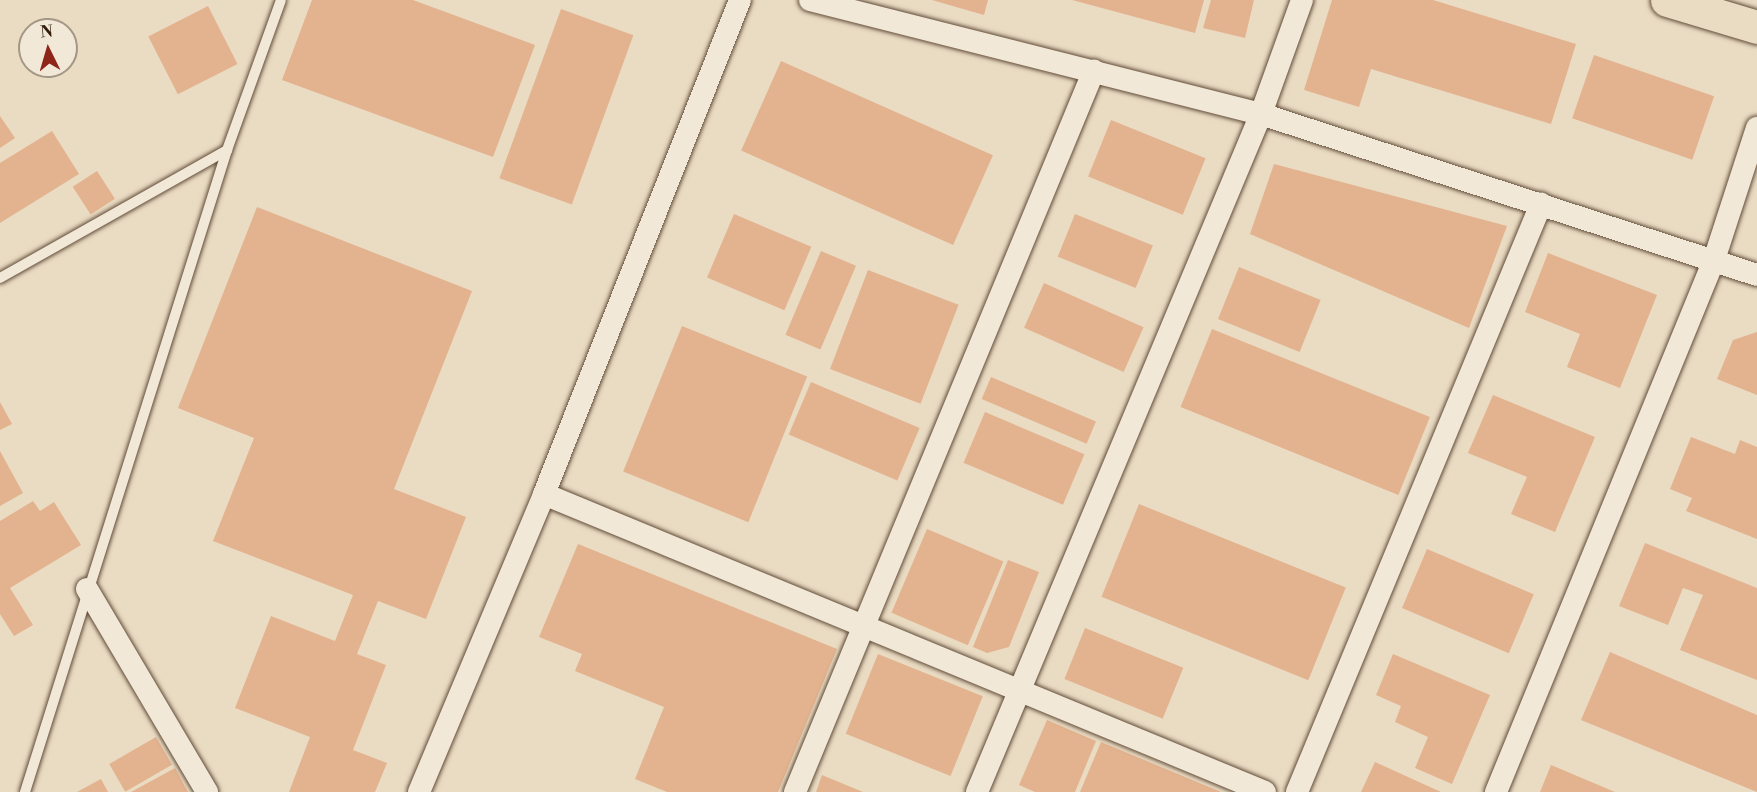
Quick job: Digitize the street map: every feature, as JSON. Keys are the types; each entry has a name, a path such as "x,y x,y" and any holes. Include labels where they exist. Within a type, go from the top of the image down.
{"highway":[{"path":"1667,0 1757,27"}],"street":[{"path":"418,792 544,494 740,0"},
{"path":"810,0 1262,114 1757,275"},
{"path":"977,792 1262,114 1302,0"},
{"path":"795,792 1094,70"},
{"path":"1497,792 1714,260 1757,128"},
{"path":"1296,792 1541,204"},
{"path":"544,494 863,628 1019,689 1264,792"},
{"path":"87,589 207,792"}],"lane":[{"path":"25,792 227,150 281,0"},
{"path":"0,278 227,150"}],"building":[{"path":"312,0 413,0 535,45 493,157 282,80"},
{"path":"932,0 988,0 984,15"},
{"path":"1072,0 1204,0 1195,33"},
{"path":"1211,0 1254,0 1245,38 1203,28"},
{"path":"1332,0 1433,0 1576,44 1551,124 1371,69 1359,107 1304,90"},
{"path":"208,6 238,64 178,94 148,36"},
{"path":"561,9 633,35 572,204 499,178"},
{"path":"1594,55 1714,96 1692,160 1572,118"},
{"path":"781,61 993,155 953,245 741,151"},
{"path":"0,116 15,138 0,148"},
{"path":"1111,120 1206,158 1183,215 1088,177"},
{"path":"52,131 79,174 0,223 0,163"},
{"path":"1274,164 1507,226 1469,328 1250,234"},
{"path":"97,171 115,199 91,214 73,187"},
{"path":"257,207 472,291 394,489 466,517 426,619 378,601 357,654 386,665 353,750 387,763 375,792 289,792 310,737 235,708 271,616 335,641 353,595 213,541 254,438 178,408"},
{"path":"734,214 811,247 784,310 707,278"},
{"path":"1075,214 1153,245 1136,288 1058,257"},
{"path":"821,251 856,266 820,350 785,335"},
{"path":"1548,253 1657,295 1620,388 1567,367 1580,334 1525,312"},
{"path":"1239,267 1321,300 1300,352 1218,319"},
{"path":"868,270 959,305 921,404 830,369"},
{"path":"1044,283 1144,327 1124,372 1024,328"},
{"path":"682,326 807,377 748,522 623,472"},
{"path":"1212,329 1430,417 1398,495 1181,407"},
{"path":"1757,332 1757,395 1717,379 1733,340"},
{"path":"991,377 1096,422 1087,444 982,399"},
{"path":"811,382 920,428 897,481 789,434"},
{"path":"1493,395 1595,437 1555,532 1511,514 1527,477 1468,453"},
{"path":"0,402 12,424 0,430"},
{"path":"985,412 1084,454 1063,505 964,463"},
{"path":"1691,437 1735,454 1740,440 1757,447 1757,539 1686,511 1692,498 1670,489"},
{"path":"0,451 23,493 0,506"},
{"path":"33,501 40,511 54,502 81,545 10,588 33,625 14,636 0,614 0,521"},
{"path":"1139,504 1346,588 1308,680 1102,597"},
{"path":"927,529 1003,561 968,645 891,613"},
{"path":"1645,543 1757,588 1757,680 1680,650 1703,595 1683,588 1668,625 1619,606"},
{"path":"578,544 837,649 778,792 667,792 635,779 664,707 575,671 582,654 539,637"},
{"path":"1427,549 1534,594 1509,653 1402,608"},
{"path":"1008,560 1039,572 1009,647 987,653 973,647"},
{"path":"1085,628 1183,668 1163,719 1064,679"},
{"path":"1610,652 1757,715 1757,792 1581,720"},
{"path":"878,654 983,696 951,776 846,734"},
{"path":"1393,654 1490,695 1452,784 1415,768 1428,737 1395,722 1401,706 1376,695"},
{"path":"1047,720 1096,741 1075,792 1035,792 1019,785"},
{"path":"156,737 172,765 125,792 109,764"},
{"path":"1101,742 1221,792 1080,792"},
{"path":"1375,762 1441,792 1361,792"},
{"path":"1551,765 1615,792 1540,792"},
{"path":"175,768 188,792 131,792"},
{"path":"822,775 863,792 816,792"},
{"path":"101,779 108,792 77,792"}]}
